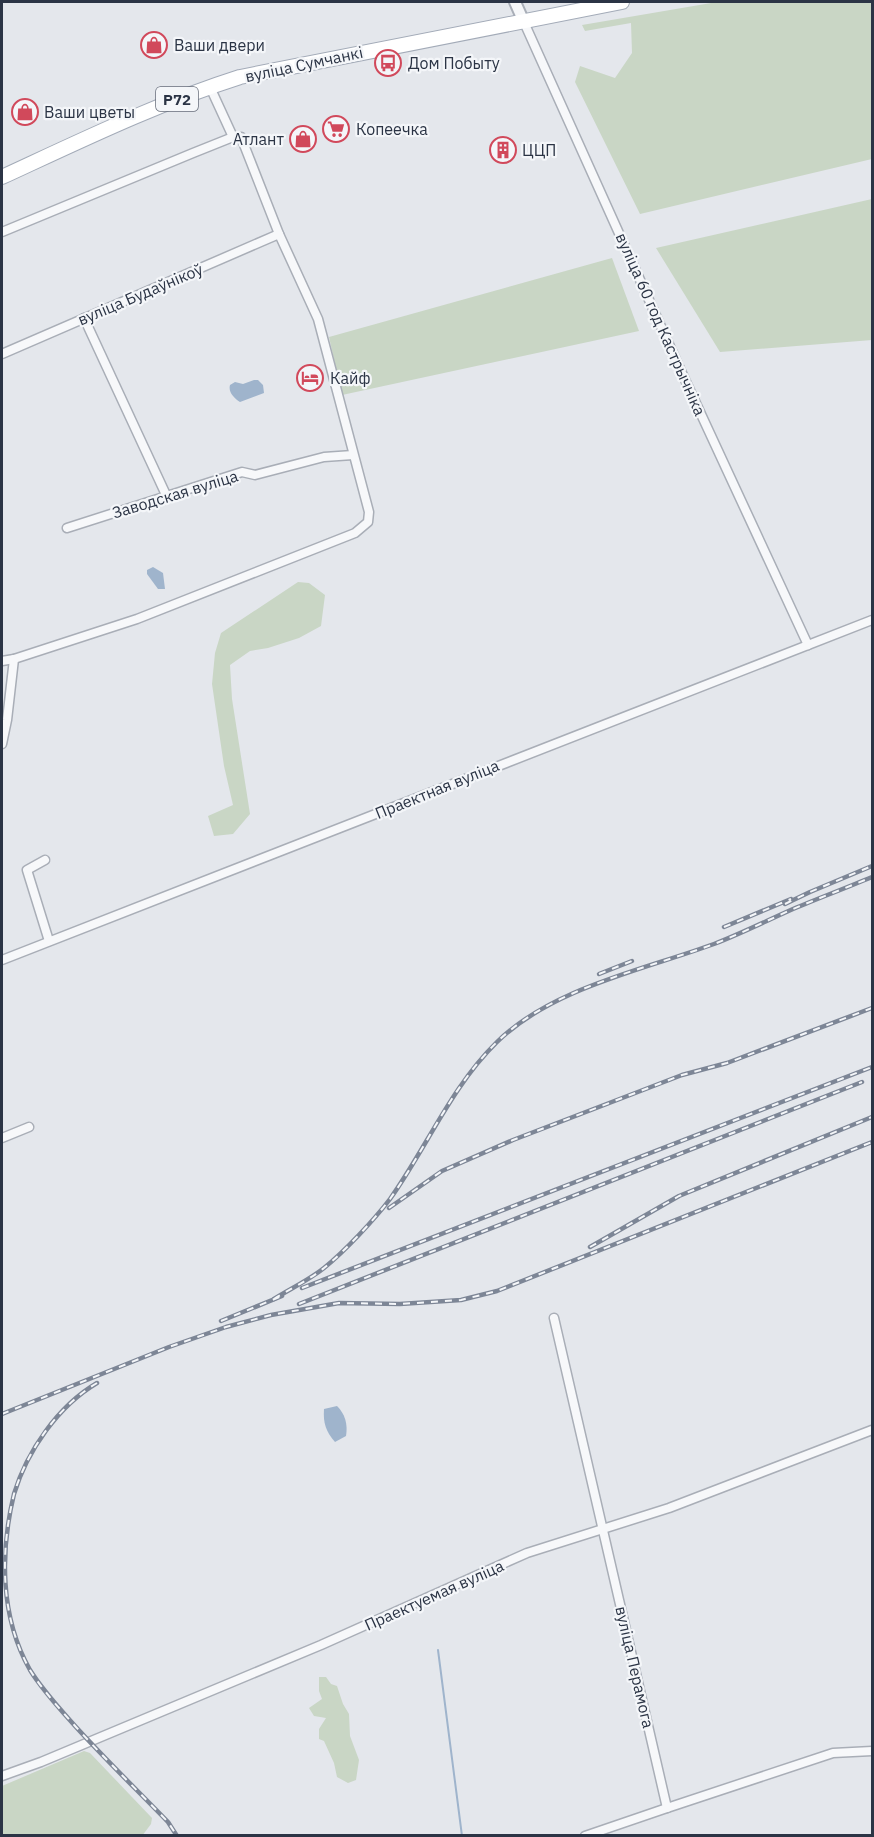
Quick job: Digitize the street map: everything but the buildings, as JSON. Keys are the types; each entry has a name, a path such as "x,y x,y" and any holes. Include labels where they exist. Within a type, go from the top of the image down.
{"main road":[{"name":"вуліца Сумчанкі","path":"2,177 131,118 240,77 622,2"}],"street":[{"name":"вуліца 60 год Кастрычніка","path":"515,2 681,372 808,645"},
{"path":"210,87 233,137"},
{"path":"2,232 233,137 240,137 279,234 318,319 369,512 368,522 356,533 137,619 2,661"},
{"name":"вуліца Будаўнікоў","path":"2,354 279,234"},
{"path":"84,318 167,497"},
{"name":"Заводская вуліца","path":"67,528 242,472 255,476 324,457 353,455"},
{"name":"Праектная вуліца","path":"2,960 873,620"},
{"path":"2,744 14,659"},
{"path":"45,860 27,870 49,941"},
{"path":"2,1138 29,1127"},
{"name":"вуліца Перамога","path":"554,1318 667,1808"},
{"name":"Праектуемая вуліца","path":"2,1776 51,1758 289,1659 527,1553 669,1508 873,1430"},
{"path":"585,1836 833,1753 873,1751"}],"green space":[{"path":"717,2 872,2 872,159 640,214 575,82 580,66 615,78 632,53 631,23 585,31 582,25"},
{"path":"872,199 872,340 720,352 656,248"},
{"path":"612,258 639,331 342,395 329,337"},
{"path":"298,582 309,583 325,595 321,626 299,638 250,651 230,665 232,699 250,814 233,834 214,836 208,816 233,805 224,766 212,684 215,653 221,633"},
{"path":"319,1677 326,1677 331,1684 337,1686 349,1714 350,1736 359,1760 356,1780 348,1783 337,1777 334,1763 324,1741 319,1739 319,1729 326,1718 314,1716 309,1708 322,1699 319,1691"},
{"path":"84,1751 90,1753 152,1818 151,1824 142,1836 2,1835 2,1786"}],"water":[{"path":"258,380 263,385 264,393 240,402 232,395 230,385 235,382 243,384"},
{"path":"153,567 163,573 165,589 158,589 147,574 147,570"},
{"path":"337,1406 342,1412 347,1432 346,1436 335,1442 326,1427 324,1409"}],"waterway":[{"path":"438,1650 462,1836"}],"railway":[{"path":"785,904 872,866"},
{"path":"274,1299 324,1268 368,1226 390,1199 466,1078 497,1042 519,1023 571,994 600,982 714,944 872,877"},
{"path":"724,927 791,899"},
{"path":"599,974 632,961"},
{"path":"389,1208 442,1171 513,1140 682,1075 727,1063 872,1008"},
{"path":"302,1288 872,1067"},
{"path":"299,1304 862,1082"},
{"path":"590,1247 679,1196 872,1117"},
{"path":"2,1414 169,1347 226,1327 271,1315 339,1303 400,1304 461,1300 497,1291 872,1142"},
{"path":"221,1321 282,1296"},
{"path":"97,1383 69,1404 57,1417 36,1446 20,1478 14,1494 6,1539 8,1606 20,1650 40,1685 87,1739 168,1822 177,1836"}],"place":[{"name":"Ваши двери","path":"154,45"},
{"name":"Дом Побыту","path":"388,63"},
{"name":"Ваши цветы","path":"25,112"},
{"name":"Копеечка","path":"336,129"},
{"name":"Атлант","path":"303,139"},
{"name":"ЦЦП","path":"503,150"},
{"name":"Кайф","path":"310,378"}]}
